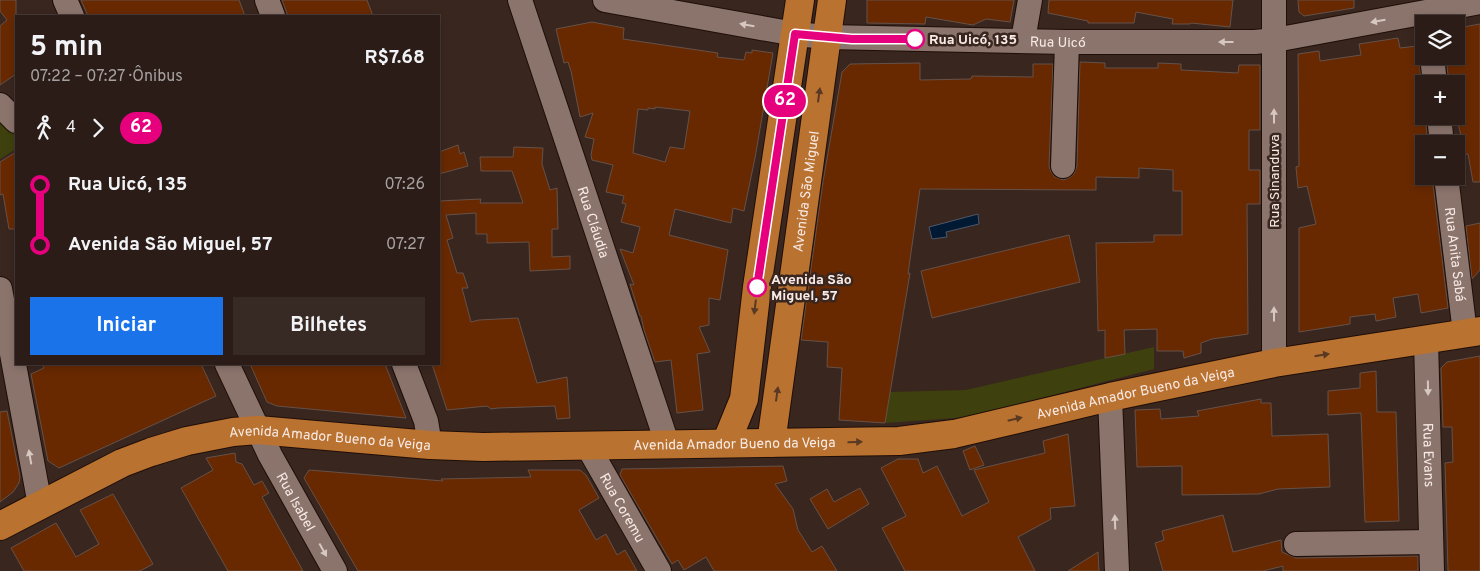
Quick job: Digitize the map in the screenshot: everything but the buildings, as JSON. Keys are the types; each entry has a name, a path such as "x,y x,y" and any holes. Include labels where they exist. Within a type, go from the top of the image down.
{"main road":[{"path":"726,443 744,399 757,287 800,0"},
{"name":"Avenida São Miguel","path":"763,443 832,0"},
{"name":"Avenida Amador Bueno da Veiga","path":"0,526 122,463 187,441 233,432 258,430 430,445 483,447 899,441 945,435 1274,362 1473,332"},
{"path":"744,399 763,443"}],"street":[{"path":"65,0 72,15"},
{"path":"267,0 273,15"},
{"name":"Rua Cláudia","path":"520,0 667,443"},
{"name":"Rua Uicó","path":"605,0 795,34 827,37 1067,42 1255,42 1275,40 1480,2"},
{"path":"1023,40 1030,0"},
{"name":"Rua Sinanduva","path":"1274,0 1274,362"},
{"path":"1063,166 1067,42"},
{"path":"0,105 15,120"},
{"name":"Rua Anita Sabá","path":"1448,185 1473,332"},
{"path":"0,290 40,505"},
{"name":"Rua Evans","path":"1426,340 1432,571"},
{"name":"Rua Isabel","path":"226,365 270,455 335,571"},
{"path":"404,365 426,420 430,445"},
{"path":"1110,397 1117,571"},
{"name":"Rua Coremu","path":"587,445 660,571"},
{"path":"1296,544 1430,542"}],"shaded area":[{"path":"0,120 15,134 15,150 0,159"},
{"path":"1154,347 1154,369 968,417 885,423 890,392 966,390"}],"water":[{"path":"978,214 979,224 946,232 947,237 932,239 929,227"}],"bus line":[{"name":"62","path":"757,287 795,34 852,39 915,39"}],"place":[{"name":"Rua Uicó, 135","path":"915,39"},
{"name":"Avenida São Miguel, 57","path":"757,287"}]}
